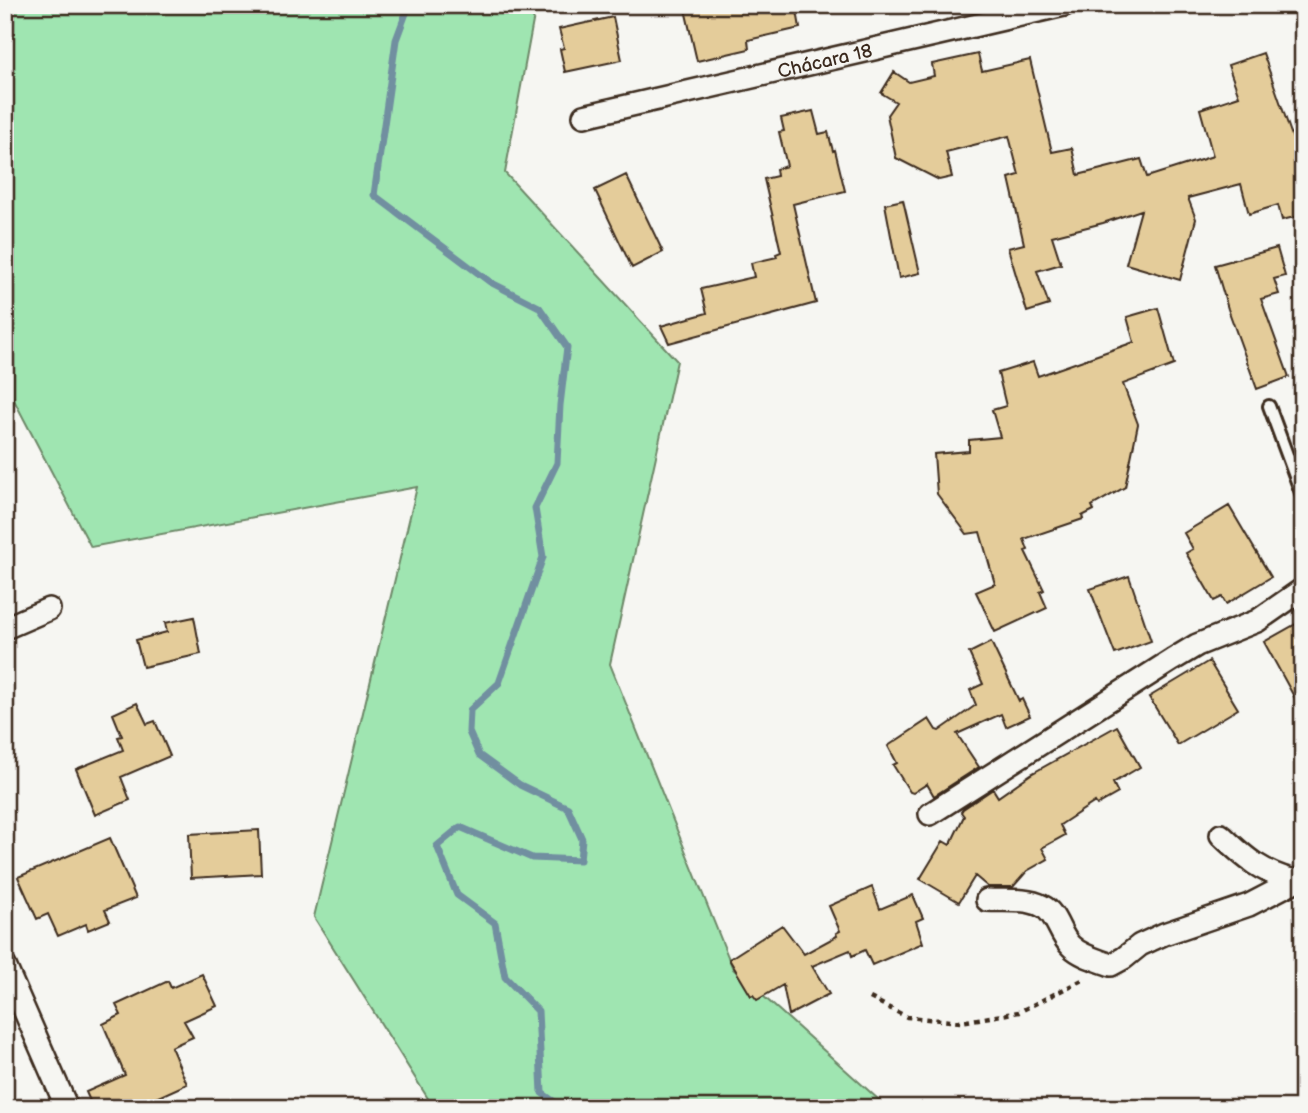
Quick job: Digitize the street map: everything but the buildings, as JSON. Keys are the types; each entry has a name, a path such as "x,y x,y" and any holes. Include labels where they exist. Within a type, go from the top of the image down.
{"street":[{"name":"Chácara 18","path":"584,116 1064,5"},
{"path":"930,814 1171,660 1197,645 1256,621 1303,589"},
{"path":"5,628 49,609"},
{"path":"1221,835 1247,860 1262,870 1299,879"},
{"path":"987,900 1043,906 1052,914 1060,932 1072,948 1111,965 1140,945 1164,934 1249,905 1299,879"},
{"path":"5,966 67,1108"}],"lane":[{"path":"1269,406 1303,498"}],"path":[{"path":"870,998 907,1017 961,1022 1019,1012 1111,965"}],"green space":[{"path":"5,5 536,5 505,173 677,361 610,664 733,969 888,1108 434,1108 314,917 417,487 91,547 5,383"}],"waterway":[{"path":"409,5 396,40 374,195 490,282 539,307 567,347 557,463 535,508 543,557 499,683 470,710 469,732 479,755 520,785 568,808 582,839 580,860 532,858 460,827 437,846 457,895 495,923 505,977 538,1011 542,1093 563,1108"}]}
